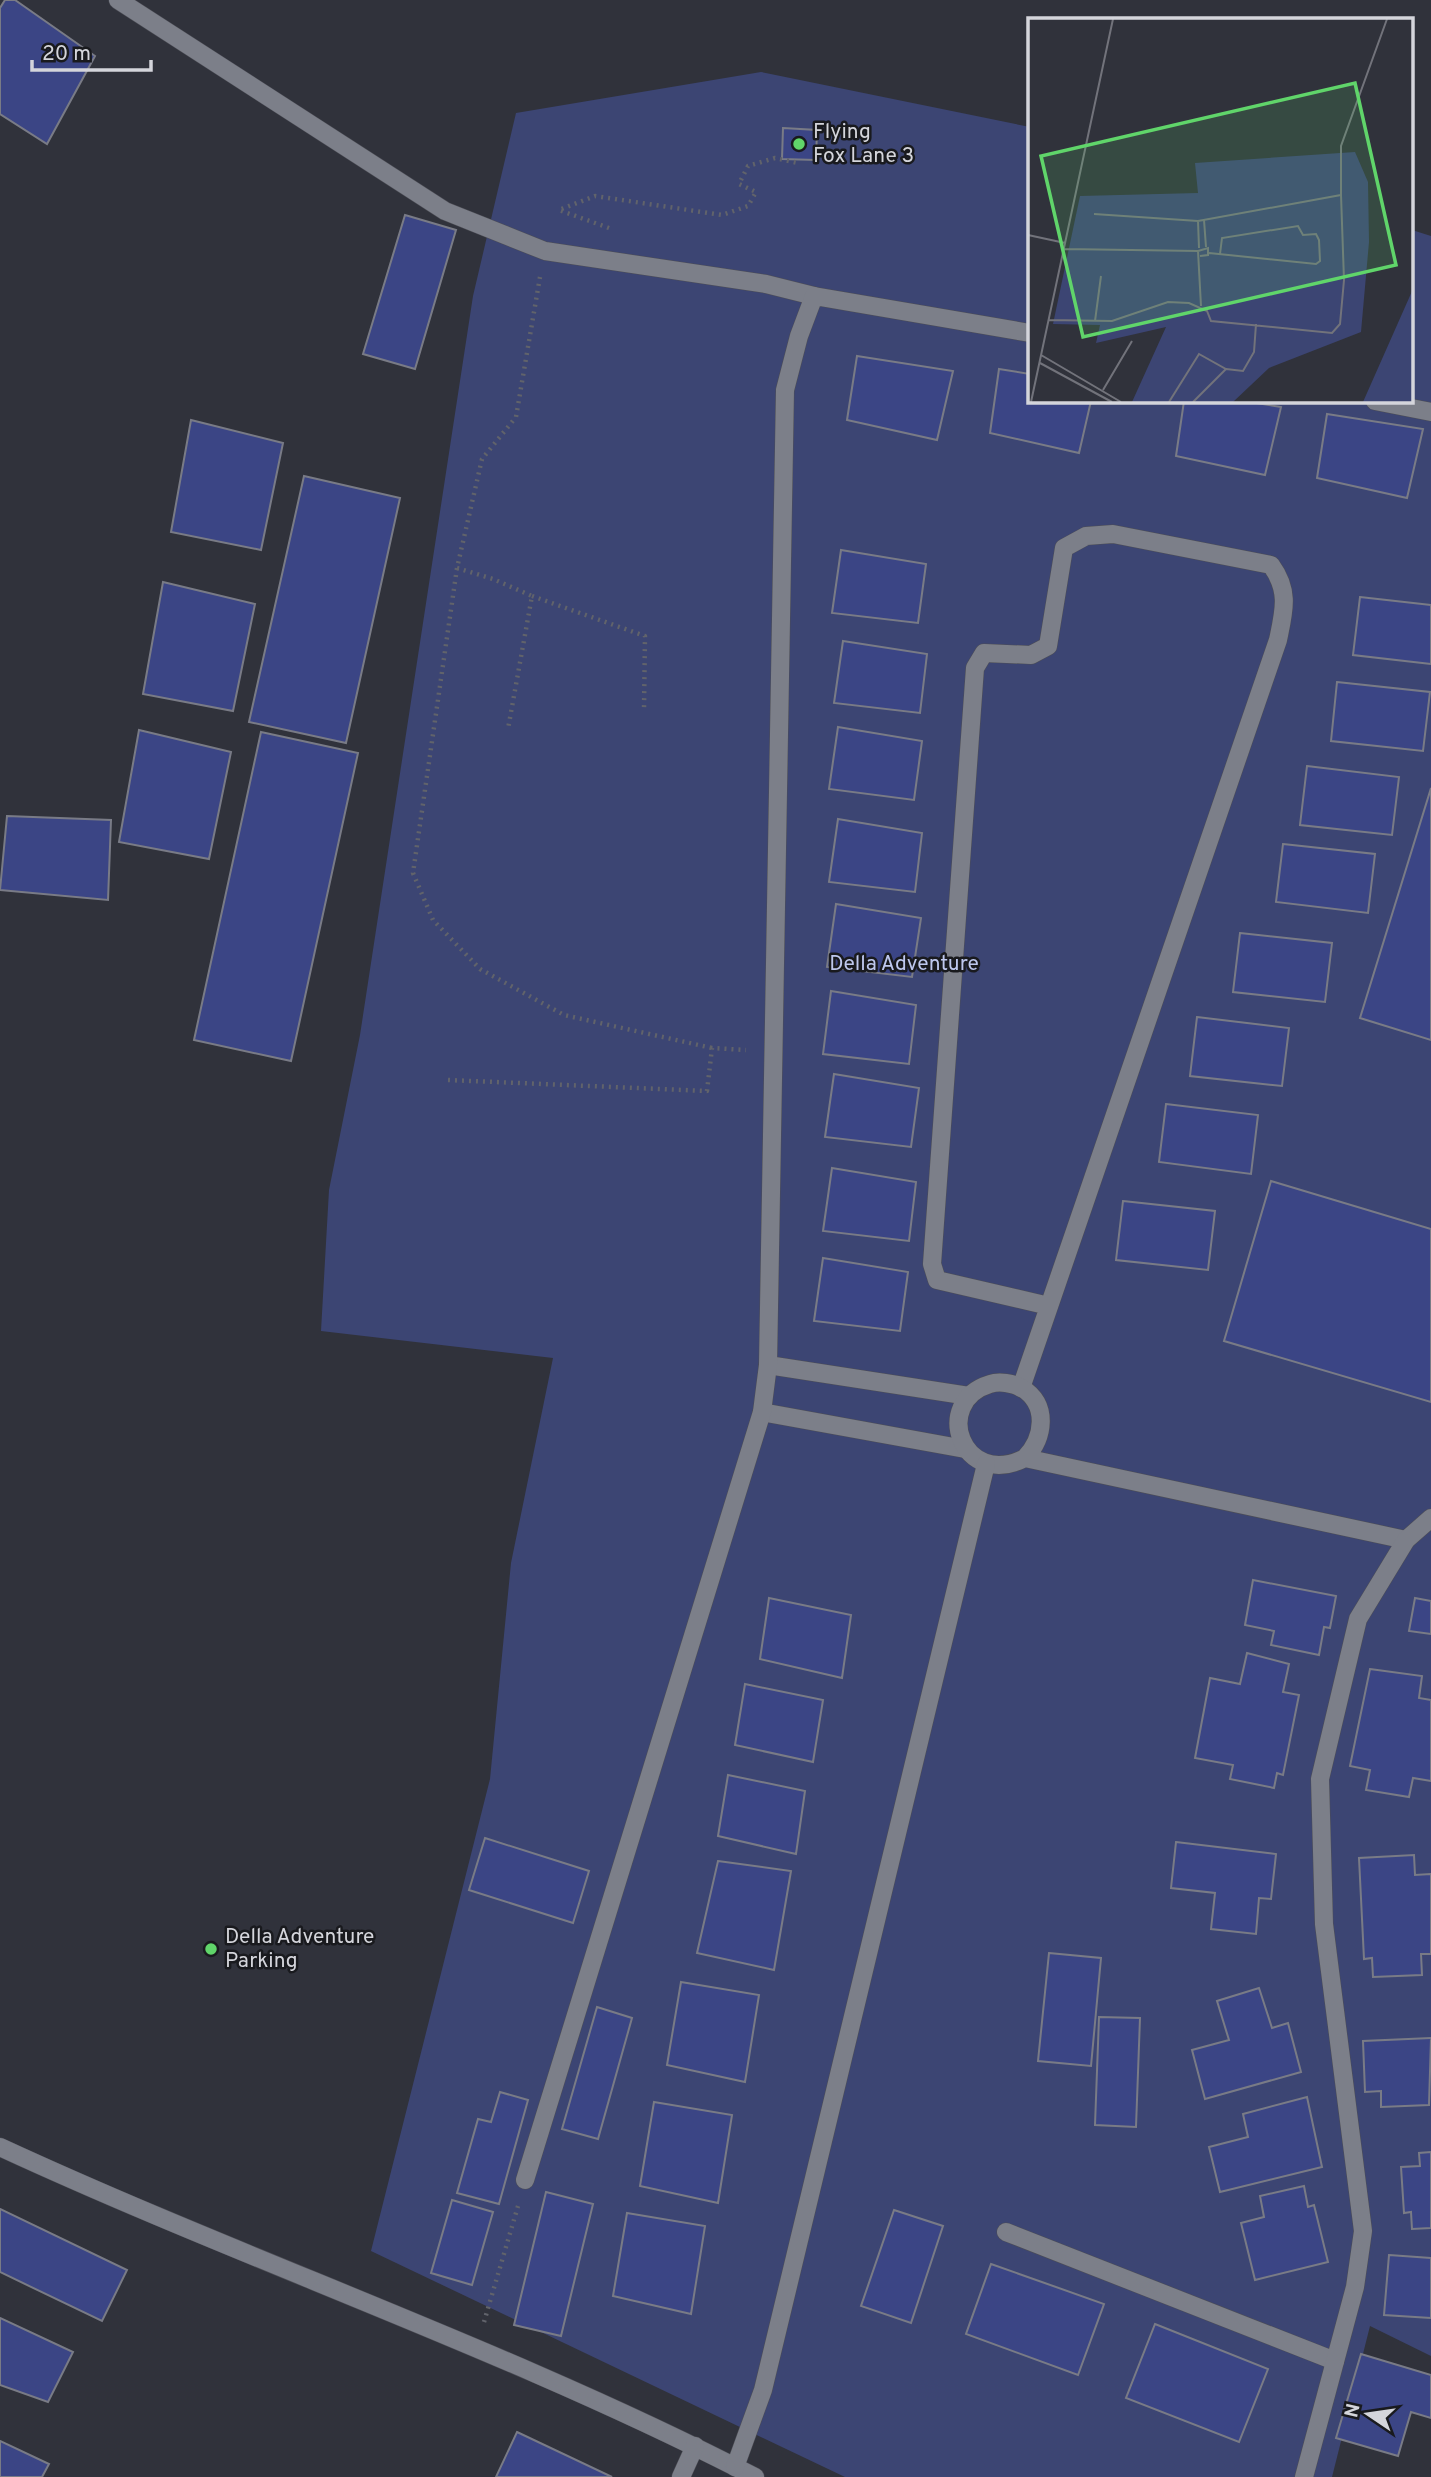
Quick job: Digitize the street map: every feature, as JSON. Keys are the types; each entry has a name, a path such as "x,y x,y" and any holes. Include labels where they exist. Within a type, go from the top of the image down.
{"street":[{"path":"118,0 445,211 545,251 766,284 814,296 1028,333"},
{"path":"525,2180 761,1412 768,1365 785,390 799,336 814,296"},
{"path":"1380,402 1431,412"},
{"path":"1021,1388 1278,640 1286,604 1283,581 1271,565 1113,534 1086,536 1064,548 1048,646 1031,654 984,653 975,668 932,1265 937,1280 1049,1306"},
{"path":"768,1365 969,1396 994,1383 1021,1388 1032,1398 1042,1423 1040,1437 1025,1458"},
{"path":"965,1448 958,1422 969,1396"},
{"path":"761,1412 965,1448 986,1464 999,1467 1025,1458 1406,1540"},
{"path":"735,2467 763,2390 986,1464"},
{"path":"1304,2477 1355,2287 1363,2231 1324,1924 1320,1779 1358,1619 1406,1540 1431,1518"},
{"path":"0,2147 85,2187 695,2446 755,2477"},
{"path":"1006,2232 1335,2361"},
{"path":"681,2477 695,2446"}],"path":[{"path":"618,230 593,225 559,210 595,196 722,215 748,206 756,192 739,184 748,166 775,158 798,163"},
{"path":"545,251 516,417 482,459 457,568 413,873 433,920 480,969 564,1015 712,1048 772,1051"},
{"path":"457,568 645,636 644,710"},
{"path":"508,729 532,596"},
{"path":"448,1080 706,1091 712,1048"},
{"path":"474,2350 525,2180"}],"green space":[{"name":"Della Adventure","path":"761,72 1028,127 1028,402 1414,402 1414,231 1431,236 1431,2356 1370,2326 1332,2477 845,2477 371,2251 490,1779 511,1563 553,1358 321,1331 329,1190 360,1035 473,296 516,113"}],"building":[{"path":"5,0 15,0 95,56 47,144 0,114 0,8"},
{"name":"Flying Fox Lane 3","path":"783,128 817,130 816,160 782,159"},
{"path":"405,215 456,230 415,369 363,354"},
{"path":"857,356 953,371 937,440 847,420"},
{"path":"999,369 1028,374 1028,402 1091,402 1079,453 990,433"},
{"path":"1184,402 1250,402 1281,407 1265,475 1176,456"},
{"path":"1327,414 1423,429 1407,498 1317,478"},
{"path":"191,420 283,443 261,550 171,532"},
{"path":"304,476 400,498 346,743 249,722"},
{"path":"841,550 926,564 918,623 832,613"},
{"path":"163,582 255,604 233,711 143,694"},
{"path":"1360,597 1431,605 1431,664 1353,655"},
{"path":"843,641 927,654 920,713 834,703"},
{"path":"1337,682 1430,692 1423,751 1331,741"},
{"path":"838,727 922,741 914,800 829,789"},
{"path":"139,730 231,752 209,859 119,842"},
{"path":"261,732 358,753 291,1061 194,1040"},
{"path":"1307,766 1399,777 1392,835 1300,825"},
{"path":"1431,788 1431,1040 1360,1018"},
{"path":"7,816 111,820 108,900 0,890"},
{"path":"838,819 922,833 915,892 829,882"},
{"path":"1283,844 1375,854 1368,913 1276,902"},
{"path":"836,904 921,918 912,977 827,967"},
{"path":"1240,933 1332,943 1325,1002 1233,992"},
{"path":"831,991 916,1005 909,1064 823,1054"},
{"path":"1197,1017 1289,1028 1282,1086 1190,1076"},
{"path":"834,1074 919,1088 911,1147 825,1137"},
{"path":"1166,1104 1258,1115 1251,1174 1159,1162"},
{"path":"832,1168 916,1182 909,1241 823,1231"},
{"path":"1271,1181 1431,1229 1431,1402 1224,1341"},
{"path":"1123,1201 1215,1211 1208,1270 1116,1260"},
{"path":"823,1258 908,1272 900,1331 814,1321"},
{"path":"1253,1580 1336,1596 1330,1628 1324,1627 1319,1655 1271,1645 1274,1631 1245,1625"},
{"path":"769,1598 851,1615 842,1678 760,1659"},
{"path":"1415,1598 1431,1601 1431,1634 1409,1631"},
{"path":"1247,1653 1289,1664 1283,1692 1299,1695 1283,1775 1277,1773 1274,1788 1230,1779 1233,1765 1195,1758 1210,1678 1240,1684"},
{"path":"1370,1669 1422,1676 1419,1698 1431,1700 1431,1781 1413,1778 1409,1797 1366,1790 1370,1770 1350,1766"},
{"path":"745,1684 823,1700 813,1762 735,1745"},
{"path":"728,1775 805,1791 796,1854 718,1836"},
{"path":"485,1838 589,1871 573,1923 469,1890"},
{"path":"1176,1842 1276,1854 1271,1899 1259,1898 1256,1934 1211,1929 1215,1893 1171,1888"},
{"path":"1414,1855 1415,1875 1431,1874 1431,1954 1421,1954 1422,1975 1373,1977 1372,1958 1364,1959 1359,1858"},
{"path":"718,1861 791,1871 774,1970 697,1953"},
{"path":"1049,1953 1101,1958 1091,2066 1038,2061"},
{"path":"681,1982 759,1995 745,2082 667,2065"},
{"path":"1259,1988 1272,2028 1288,2023 1301,2072 1205,2099 1192,2050 1229,2040 1217,2001"},
{"path":"597,2007 632,2018 598,2139 562,2129"},
{"path":"1099,2017 1140,2018 1136,2127 1095,2125"},
{"path":"1431,2038 1429,2105 1381,2107 1381,2091 1365,2092 1363,2041"},
{"path":"500,2092 528,2100 499,2204 457,2193 478,2119 491,2122"},
{"path":"1307,2097 1322,2167 1220,2192 1209,2147 1248,2137 1243,2114"},
{"path":"654,2102 732,2115 718,2203 640,2186"},
{"path":"1431,2152 1431,2228 1412,2229 1411,2212 1404,2213 1401,2167 1420,2166 1419,2153"},
{"path":"1304,2186 1308,2207 1314,2205 1328,2262 1255,2280 1241,2223 1264,2217 1260,2196"},
{"path":"546,2192 593,2204 561,2336 514,2325"},
{"path":"452,2200 493,2212 472,2285 431,2273"},
{"path":"0,2209 127,2270 102,2321 0,2272"},
{"path":"894,2210 943,2226 911,2323 861,2306"},
{"path":"627,2213 705,2226 691,2314 613,2296"},
{"path":"1389,2255 1431,2258 1431,2318 1384,2315"},
{"path":"991,2264 1104,2304 1078,2375 966,2334"},
{"path":"0,2318 73,2352 48,2402 0,2385"},
{"path":"1155,2324 1268,2369 1239,2442 1126,2398"},
{"path":"1361,2354 1431,2375 1431,2418 1411,2412 1398,2456 1336,2438"},
{"path":"517,2432 612,2477 496,2477"},
{"path":"0,2441 49,2464 42,2477 0,2477"}],"place":[{"name":"Flying Fox Lane 3","path":"799,144"},
{"name":"Della Adventure Parking","path":"211,1949"}]}
